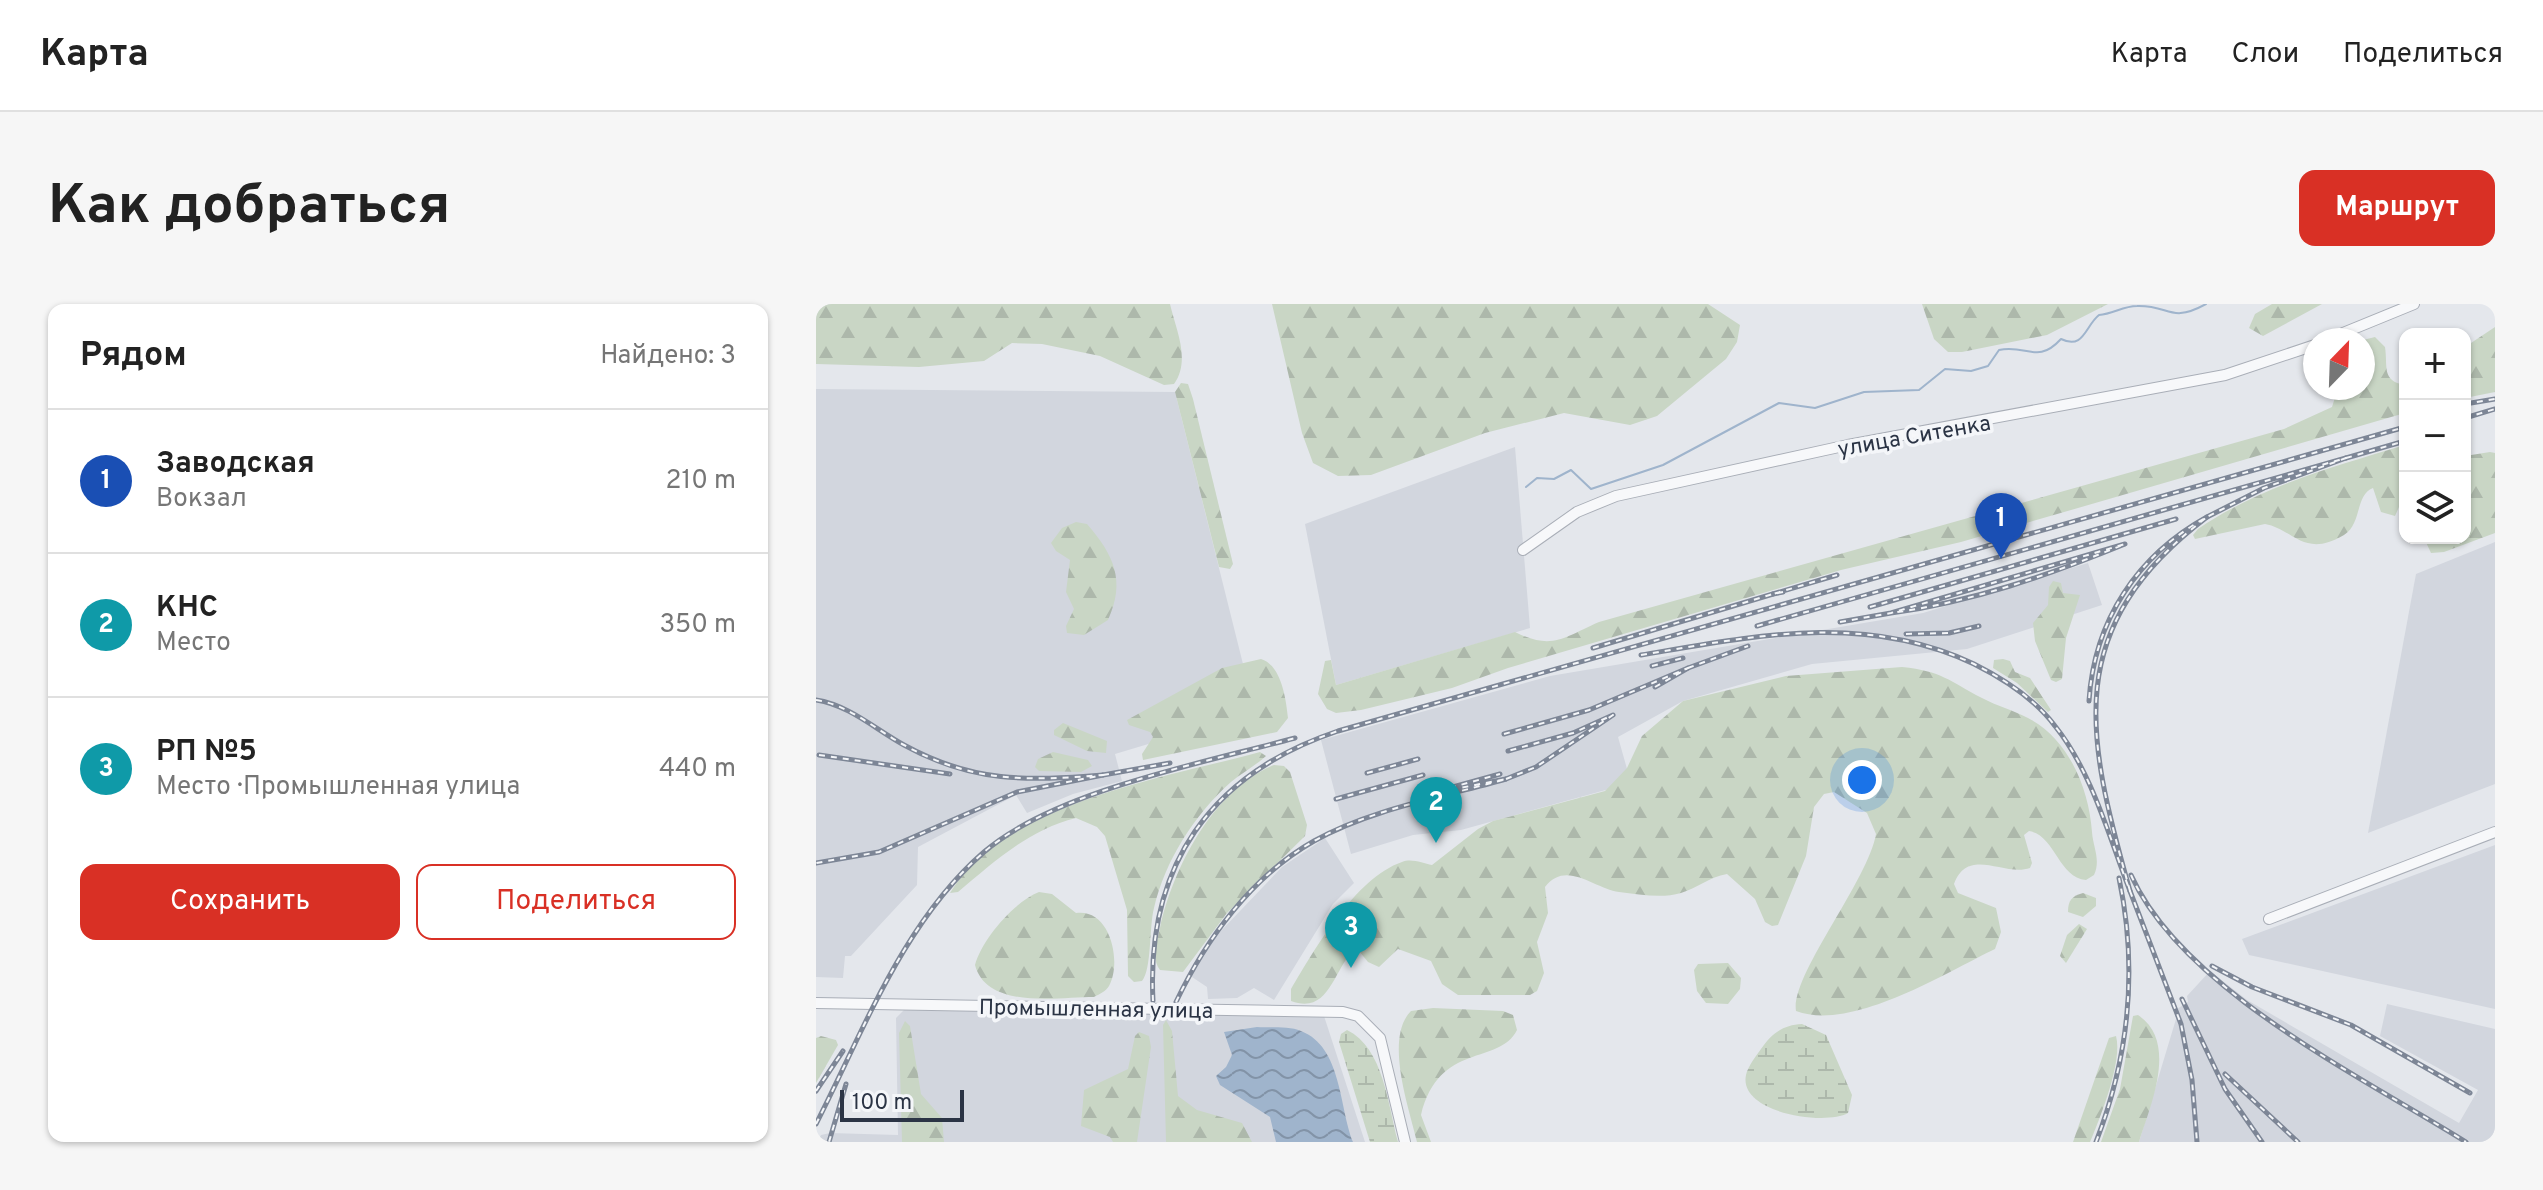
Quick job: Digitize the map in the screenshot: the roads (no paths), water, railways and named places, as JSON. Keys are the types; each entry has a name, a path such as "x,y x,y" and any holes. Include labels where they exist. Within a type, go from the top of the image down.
{"street":[{"path":"2355,328 2414,304"},
{"name":"улица Ситенка","path":"1523,550 1577,512 1616,496 1848,445 2225,375 2303,349"},
{"path":"2269,919 2495,832"},
{"name":"Промышленная улица","path":"816,1003 1343,1012 1358,1016 1372,1026 1380,1038 1405,1142"}],"water":[{"path":"1257,1027 1301,1031 1324,1050 1337,1079 1353,1142 1276,1142 1270,1117 1220,1085 1216,1076 1226,1067 1232,1055 1224,1032"}],"waterway":[{"path":"1526,487 1537,478 1554,479 1571,470 1591,489 1663,465 1779,403 1815,408 1864,392 1919,390 1945,369 1971,371 1988,366 1999,350 2038,352 2053,347 2061,339 2075,341 2099,315 2137,306 2184,313 2206,304"}],"railway":[{"path":"2471,403 2495,399"},
{"path":"2471,416 2495,409"},
{"path":"1153,1001 1154,952 1161,908 1175,868 1195,832 1221,800 1254,772 1293,749 1338,731 2399,429"},
{"path":"2346,458 2399,443"},
{"path":"1757,626 2346,458 2264,488 2207,517"},
{"path":"1641,655 1767,636 1850,633 1933,648 1974,664 2028,698 2047,716 2068,744 2089,784 2130,891 2103,782 2097,733 2097,687 2107,643 2127,600 2160,559 2207,517 2160,550 2124,593 2100,643 2089,701"},
{"path":"1870,607 2176,519"},
{"path":"1840,622 1891,613 2125,544 2010,586 1951,602 1891,613"},
{"path":"1783,592 1773,594 1837,575"},
{"path":"1593,648 1773,594"},
{"path":"1906,634 1949,633 1979,626"},
{"path":"1688,668 1748,646"},
{"path":"1652,666 1683,658"},
{"path":"1504,734 1589,710 1688,668 1655,687"},
{"path":"816,700 851,712 904,745 954,767 977,773 1025,778 1103,775 1017,792 879,852 816,863"},
{"path":"1506,779 1536,767 1613,715 1573,733 1508,751"},
{"path":"816,1124 868,1016 908,945 955,880 984,852 1014,831 1089,796 1175,769 1295,738"},
{"path":"819,755 950,774"},
{"path":"1367,773 1418,759"},
{"path":"1103,775 1170,763"},
{"path":"1176,1002 1202,955 1233,911 1270,872 1292,855 1359,820 1506,779 1424,795 1500,774"},
{"path":"1336,799 1423,775"},
{"path":"2131,875 2156,917 2190,956 2232,992 2328,1059 2466,1142"},
{"path":"2096,1142 2116,1078 2127,1012 2128,945 2119,878"},
{"path":"2130,891 2181,1024 2192,1080 2197,1142"},
{"path":"2212,966 2252,987 2351,1025 2470,1093"},
{"path":"2182,999 2225,1089 2262,1142"},
{"path":"816,1091 843,1051"},
{"path":"2225,1074 2298,1142"},
{"path":"829,1142 846,1084"}],"place":[{"name":"Заводская","path":"2001,559"},
{"name":"КНС","path":"1436,843"},
{"name":"РП №5","path":"1351,968"}]}
